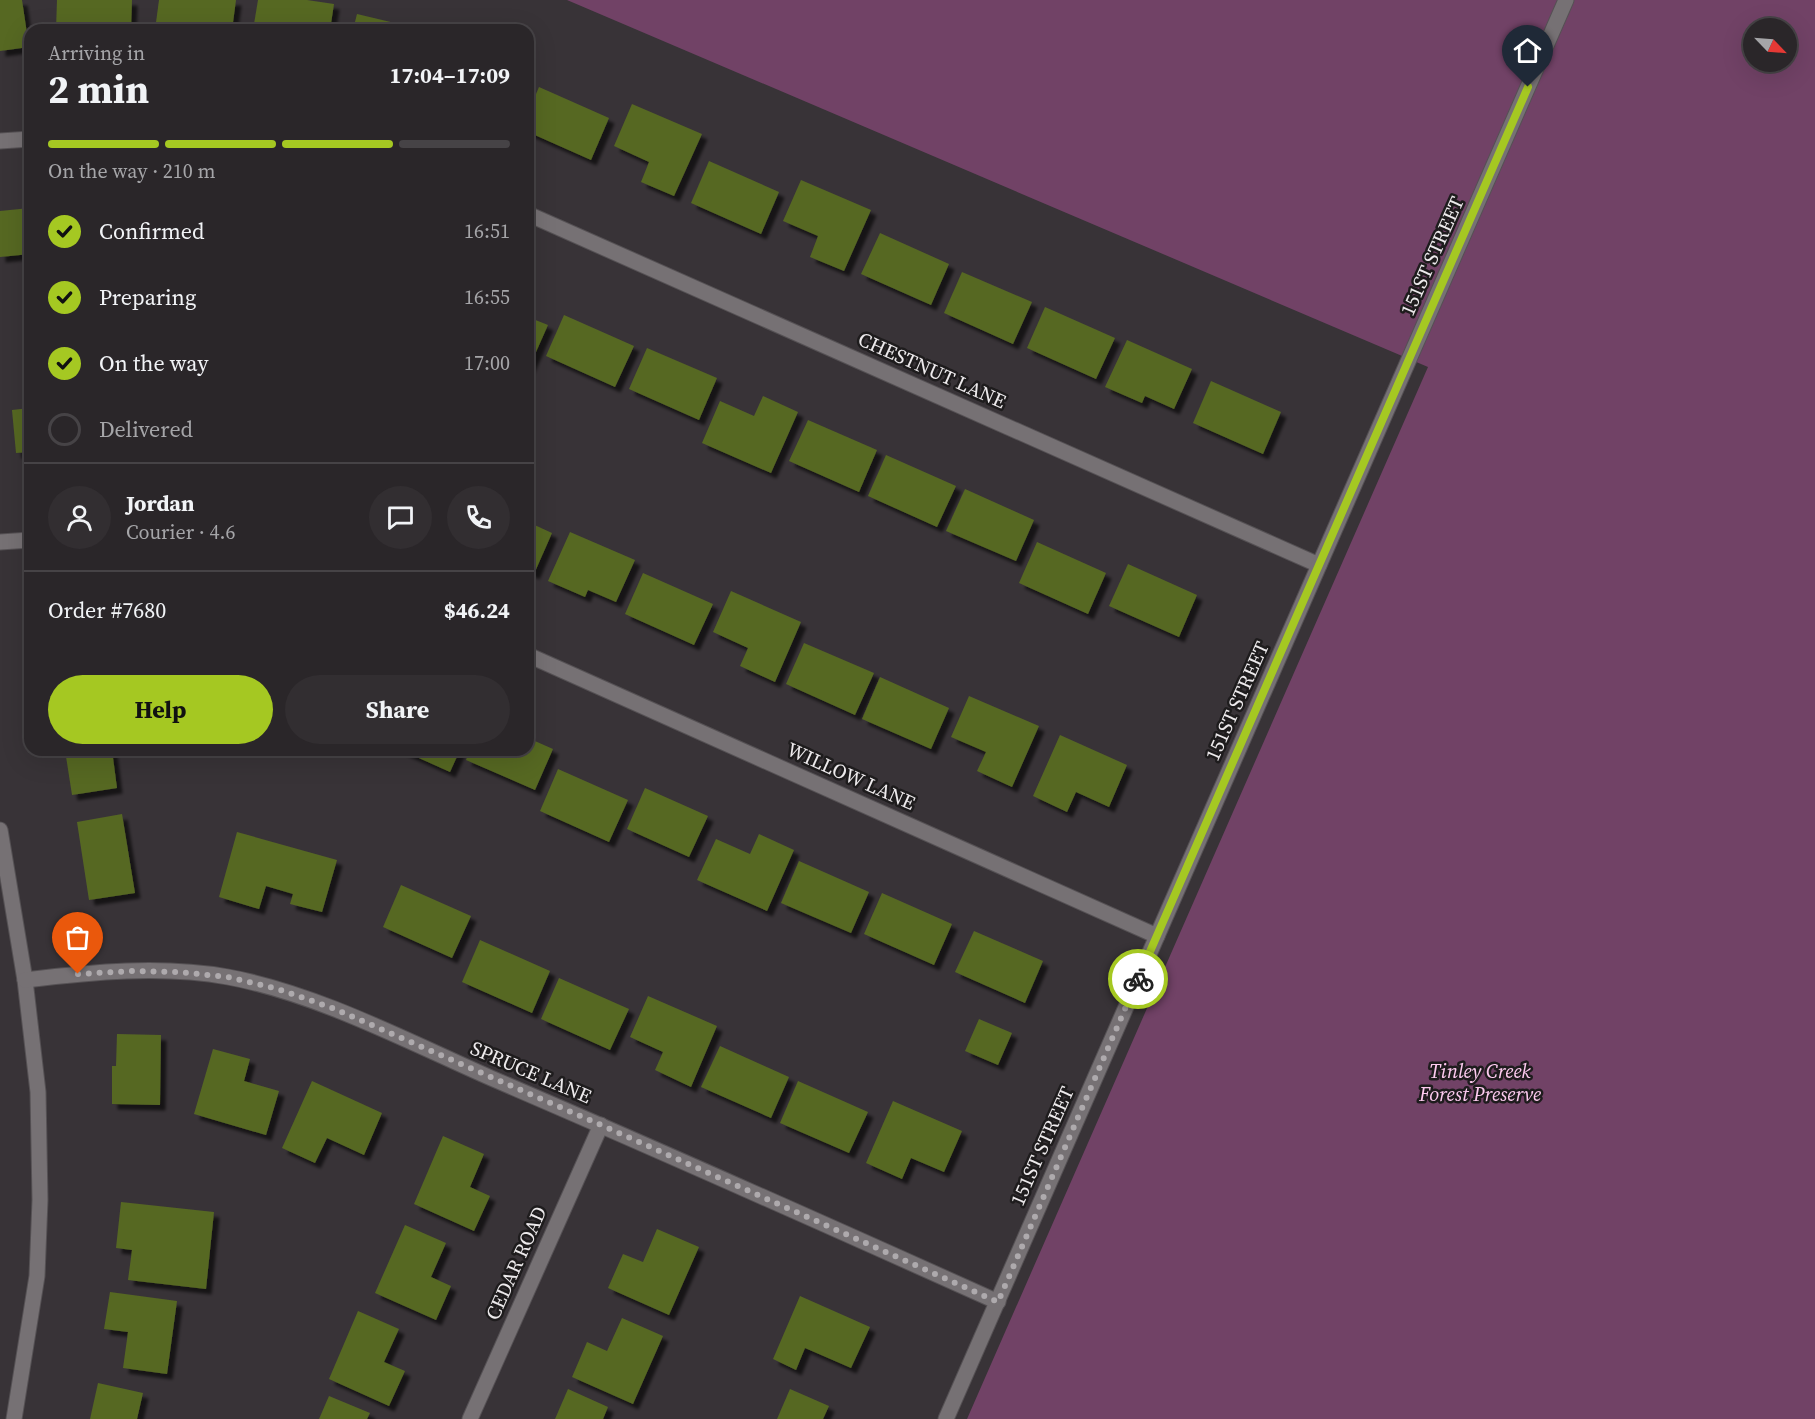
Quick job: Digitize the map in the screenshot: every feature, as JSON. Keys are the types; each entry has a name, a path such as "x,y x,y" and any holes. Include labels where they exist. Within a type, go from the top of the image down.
{"street":[{"name":"151ST STREET","path":"946,1419 1566,0"},
{"path":"0,141 24,139"},
{"name":"CHESTNUT LANE","path":"534,217 1319,565"},
{"path":"0,542 24,540"},
{"name":"WILLOW LANE","path":"534,658 1157,936"},
{"path":"0,830 25,980 38,1092 40,1200 37,1276 14,1419"},
{"name":"SPRUCE LANE","path":"25,980 123,971 179,972 228,977 278,989 335,1009 998,1302"},
{"name":"CEDAR ROAD","path":"470,1419 601,1125"}],"green space":[{"name":"Tinley Creek Forest Preserve","path":"567,0 1815,0 1815,1419 967,1419 1428,367"}],"building":[{"path":"0,0 22,0 26,24 24,48 0,51"},
{"path":"57,0 132,0 131,24 56,24"},
{"path":"159,0 236,0 233,24 156,24"},
{"path":"258,0 307,0 334,4 331,24 254,24"},
{"path":"357,14 399,24 354,24"},
{"path":"539,87 609,118 591,160 534,135 534,99"},
{"path":"632,104 702,134 674,196 641,182 649,162 614,146"},
{"path":"709,161 779,192 761,234 691,203"},
{"path":"801,180 871,210 844,271 810,257 818,236 783,221"},
{"path":"24,209 24,255 0,257 0,211"},
{"path":"880,233 949,264 931,305 861,274"},
{"path":"962,272 1032,302 1013,344 944,313"},
{"path":"1045,307 1115,338 1096,379 1027,348"},
{"path":"564,315 634,346 615,387 546,356"},
{"path":"534,319 548,325 534,356"},
{"path":"1127,340 1192,369 1174,409 1145,396 1142,403 1105,387"},
{"path":"647,348 717,378 699,420 629,389"},
{"path":"1211,381 1281,412 1263,454 1193,423"},
{"path":"763,396 798,412 771,473 702,443 720,401 754,416"},
{"path":"24,409 24,452 16,453 12,410"},
{"path":"808,420 877,450 859,492 789,461"},
{"path":"886,455 956,486 937,527 868,496"},
{"path":"965,489 1034,520 1016,561 946,531"},
{"path":"534,525 552,533 534,574"},
{"path":"570,532 635,560 616,602 588,590 585,597 548,581"},
{"path":"1037,542 1106,573 1088,614 1019,583"},
{"path":"1128,564 1197,595 1179,637 1109,606"},
{"path":"643,573 713,604 694,645 625,614"},
{"path":"731,591 801,622 775,682 740,666 748,648 713,632"},
{"path":"804,643 874,673 855,715 786,684"},
{"path":"880,677 949,708 931,749 862,719"},
{"path":"969,696 1039,726 1012,787 977,771 986,752 951,737"},
{"path":"1060,735 1127,765 1109,807 1076,792 1067,812 1033,796"},
{"path":"534,741 553,749 535,790 466,760 468,756 534,756"},
{"path":"66,756 113,756 117,788 72,795"},
{"path":"414,756 457,756 450,772"},
{"path":"558,769 628,800 609,842 540,811"},
{"path":"645,788 708,816 689,857 627,829"},
{"path":"122,814 135,893 89,900 77,822"},
{"path":"237,832 337,860 322,912 290,904 293,894 266,886 259,909 219,897"},
{"path":"759,834 794,850 767,911 697,880 716,839 750,854"},
{"path":"799,861 869,892 851,933 781,903"},
{"path":"401,885 471,916 452,958 383,927"},
{"path":"882,893 952,924 934,965 864,934"},
{"path":"974,931 1043,961 1025,1003 955,972"},
{"path":"480,940 550,971 532,1013 462,982"},
{"path":"559,978 629,1009 610,1050 541,1019"},
{"path":"648,996 717,1026 691,1087 655,1070 663,1052 630,1037"},
{"path":"979,1019 1012,1033 998,1065 965,1051"},
{"path":"117,1034 161,1035 160,1105 112,1104 112,1066 116,1066"},
{"path":"720,1046 789,1077 771,1118 701,1087"},
{"path":"213,1049 250,1059 244,1081 279,1091 266,1135 194,1114"},
{"path":"312,1081 382,1113 364,1155 327,1138 315,1163 282,1148"},
{"path":"798,1081 868,1112 849,1153 780,1123"},
{"path":"893,1101 962,1131 944,1172 911,1158 902,1179 866,1163"},
{"path":"443,1136 484,1154 470,1187 490,1196 474,1231 414,1204"},
{"path":"121,1202 214,1212 206,1289 128,1280 132,1250 116,1248"},
{"path":"405,1225 446,1243 431,1277 451,1286 436,1320 375,1293"},
{"path":"657,1229 699,1247 669,1315 608,1288 623,1254 643,1262"},
{"path":"110,1292 177,1301 167,1374 123,1368 128,1332 104,1329"},
{"path":"800,1296 870,1327 851,1368 805,1348 796,1370 773,1359"},
{"path":"358,1311 399,1329 384,1362 405,1371 389,1406 329,1379"},
{"path":"622,1318 663,1336 633,1404 572,1377 587,1342 607,1351"},
{"path":"98,1383 143,1393 137,1419 90,1419"},
{"path":"568,1389 608,1407 603,1419 555,1419"},
{"path":"790,1389 829,1406 823,1419 777,1419"},
{"path":"329,1396 370,1413 367,1419 319,1419"}],"way so far":[{"path":"78,974 134,971 179,972 228,977 278,989 335,1009 998,1302 1138,979"}],"route":[{"path":"1138,979 1528,87"}]}
